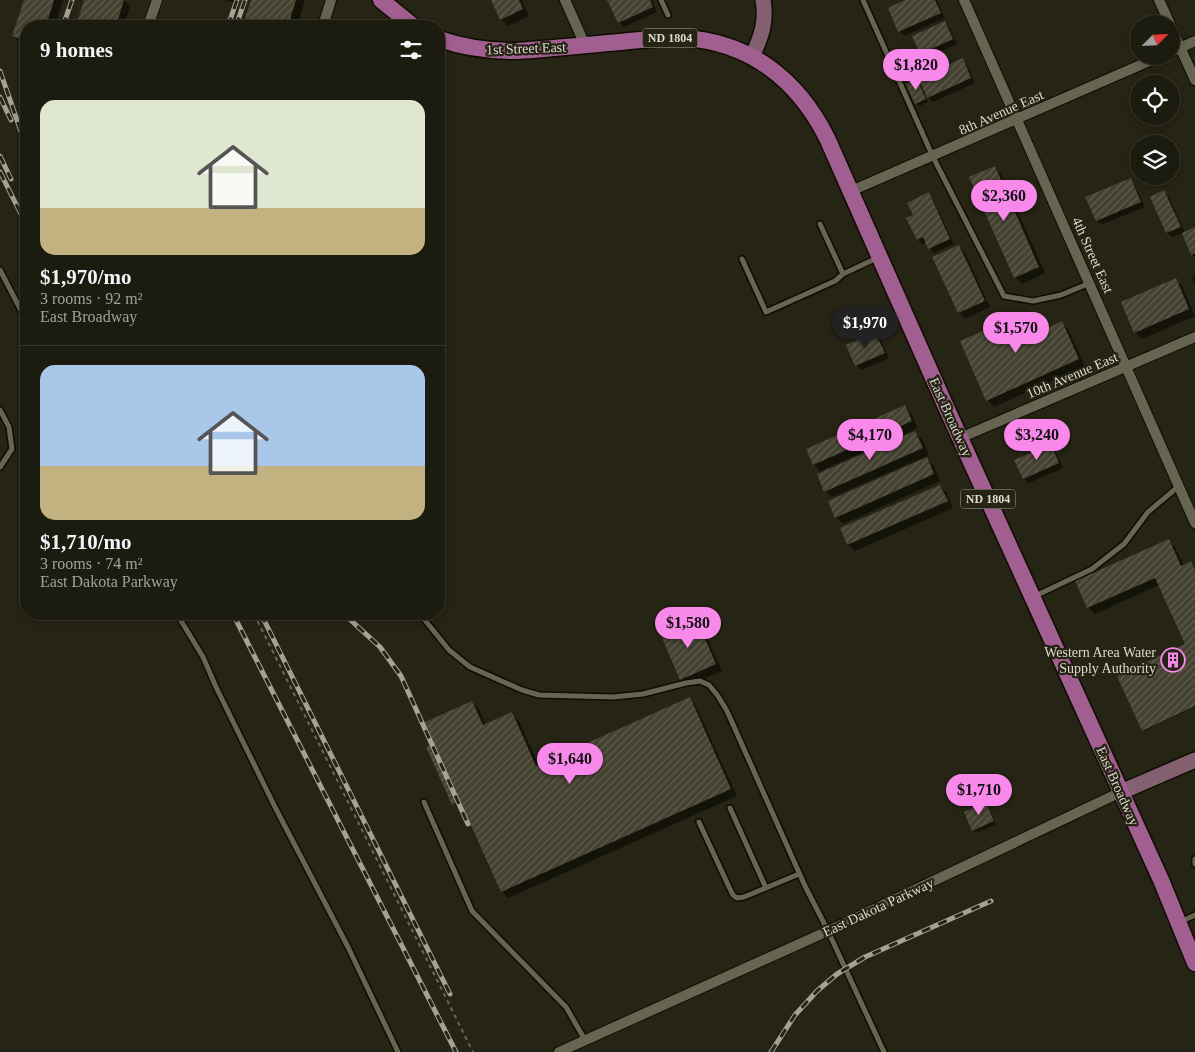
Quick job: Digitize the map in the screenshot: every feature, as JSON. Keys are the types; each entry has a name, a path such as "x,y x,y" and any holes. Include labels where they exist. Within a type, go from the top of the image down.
{"main road":[{"path":"381,0 406,20"},
{"path":"752,57 764,28 763,0"},
{"name":"ND 1804","path":"585,45 685,38 718,44 752,57"},
{"name":"1st Street East","path":"445,41 474,49 493,51 585,45"},
{"name":"East Broadway","path":"752,57 782,77 797,91 809,106 827,138 960,438 1161,880 1195,963"},
{"name":"East Dakota Parkway","path":"1121,792 1195,760"}],"street":[{"path":"150,20 157,0"},
{"path":"325,20 331,0"},
{"path":"565,0 585,45"},
{"name":"4th Street East","path":"964,0 1195,523"},
{"path":"1159,0 1166,15"},
{"path":"1180,48 1195,41"},
{"path":"1180,56 1195,80"},
{"name":"8th Avenue East","path":"851,192 1141,65"},
{"name":"10th Avenue East","path":"960,438 1195,337"},
{"name":"East Dakota Parkway","path":"559,1052 828,931 1121,792"}],"lane":[{"path":"661,0 668,15"},
{"path":"863,0 933,157 1004,296 1033,301 1061,295 1090,282"},
{"path":"820,224 842,274"},
{"path":"742,259 766,312 835,281 842,274 880,257"},
{"path":"0,270 20,308"},
{"path":"0,410 9,428 12,449 0,467"},
{"path":"1032,597 1092,569 1124,544 1148,512 1179,486"},
{"path":"181,620 203,657 268,792 348,947 398,1052"},
{"path":"425,620 449,650 470,667 522,690 539,695 613,697 642,694 686,682 700,681 709,685 727,711 799,874 828,931 884,1052"},
{"path":"424,802 472,911 566,1006 586,1040"},
{"path":"730,808 766,888"},
{"path":"699,822 733,895 740,899 799,874"},
{"path":"1195,859 1195,864"},
{"path":"1178,923 1195,915"}],"path":[{"path":"257,620 473,1052"}],"building":[{"path":"24,0 54,0 48,20 20,20 20,39 12,36"},
{"path":"84,0 124,0 118,20 78,20"},
{"path":"251,0 296,0 290,20 245,20"},
{"path":"491,0 519,0 523,9 500,20"},
{"path":"607,0 650,0 653,7 618,23"},
{"path":"905,0 935,0 941,13 898,32 888,8"},
{"path":"945,21 953,39 920,54 912,36"},
{"path":"963,58 971,78 927,98 918,78"},
{"path":"917,79 926,99 915,104 906,84"},
{"path":"995,166 1039,267 1014,278 969,177"},
{"path":"1130,178 1130,185 1134,185 1141,202 1096,221 1085,197"},
{"path":"1164,190 1181,227 1166,233 1150,197"},
{"path":"929,192 950,239 928,249 923,237 917,240 906,218 913,215 907,203"},
{"path":"1195,227 1195,253 1191,255 1182,233"},
{"path":"959,245 985,301 958,313 932,257"},
{"path":"1176,278 1189,309 1134,333 1121,302"},
{"path":"1025,313 1035,334 1062,321 1079,359 986,401 960,341"},
{"path":"875,332 885,353 855,366 846,345"},
{"path":"905,405 912,421 813,465 806,449"},
{"path":"915,431 923,448 824,492 817,474"},
{"path":"1051,444 1059,463 1023,479 1014,460"},
{"path":"927,457 934,474 835,518 828,501"},
{"path":"940,485 948,501 847,545 840,528"},
{"name":"Western Area Water Supply Authority","path":"1169,539 1181,566 1191,561 1195,570 1195,706 1142,731 1117,676 1185,644 1155,578 1087,608 1075,581"},
{"path":"696,618 716,664 680,680 660,633"},
{"path":"690,697 731,789 501,892 460,801 452,805 426,747 434,744 425,722 472,701 483,725 512,712 536,766"},
{"path":"986,802 994,821 972,831 964,812"}],"railway":[{"path":"65,20 72,0"},
{"path":"230,20 237,0"},
{"path":"238,20 245,0"},
{"path":"0,71 20,129"},
{"path":"0,97 11,120"},
{"path":"0,156 11,179"},
{"path":"0,172 20,212"},
{"path":"236,620 456,1052"},
{"path":"264,620 450,994"},
{"path":"351,620 380,647 401,676 468,824"},
{"path":"771,1052 795,1015 817,991 837,974 865,957 991,901"}],"place":[{"name":"Western Area Water Supply Authority","path":"1173,660"}]}
